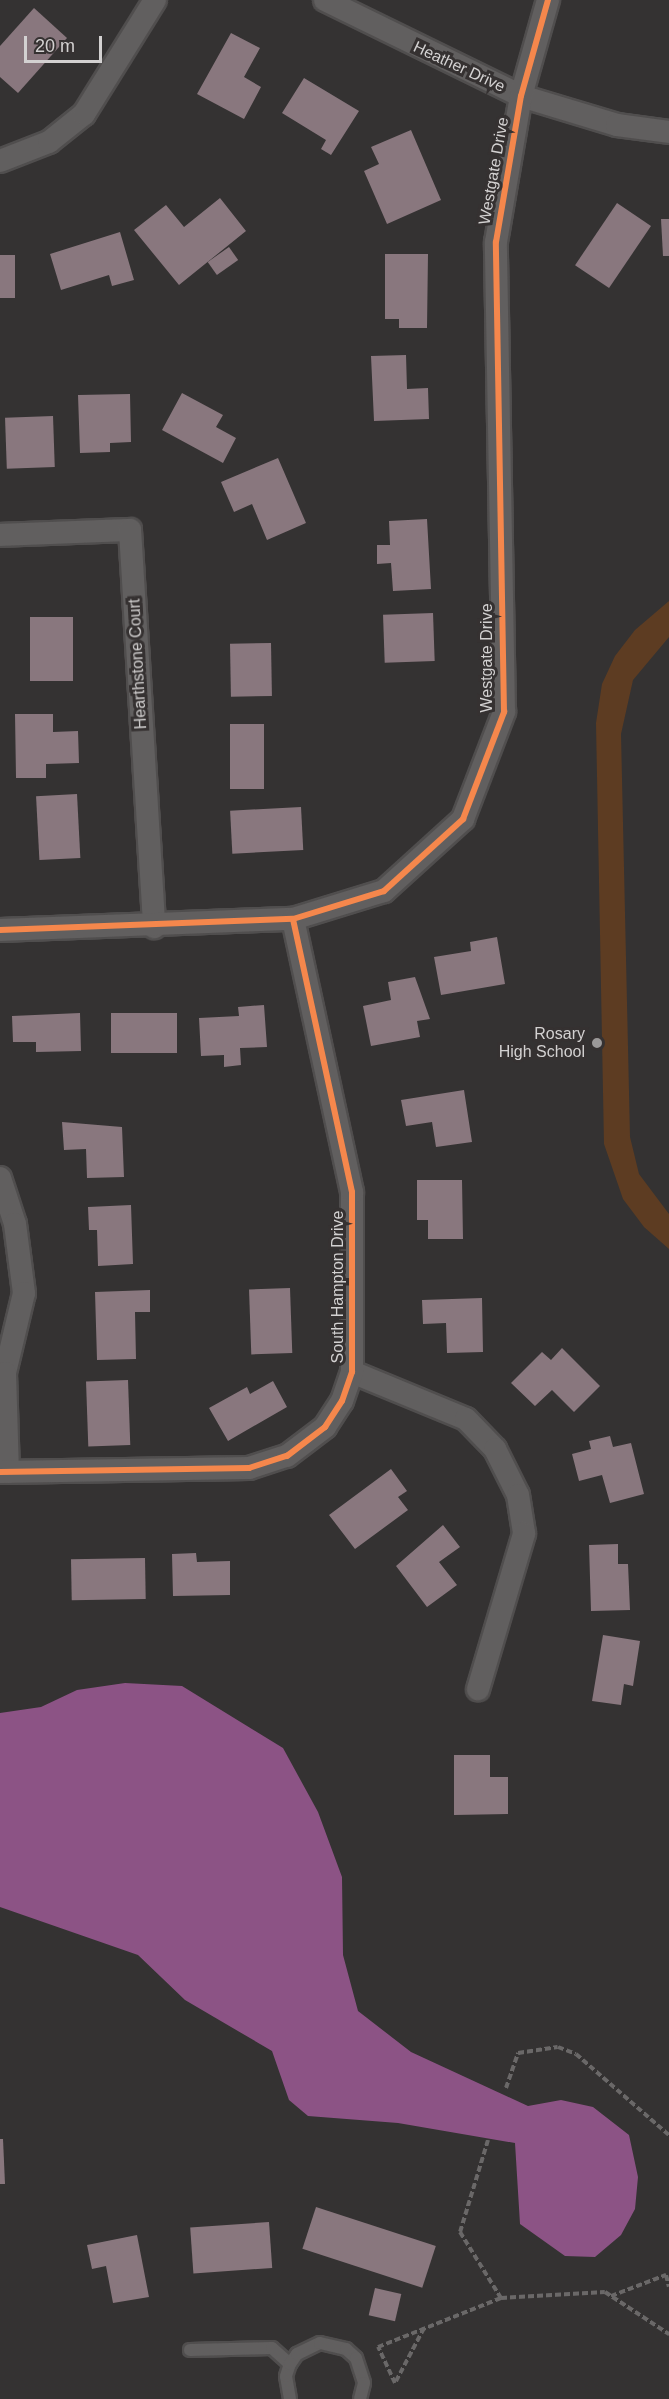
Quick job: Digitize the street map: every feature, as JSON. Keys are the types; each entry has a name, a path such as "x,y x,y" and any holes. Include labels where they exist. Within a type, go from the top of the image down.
{"street":[{"path":"0,161 49,142 84,114 155,0"},
{"name":"Heather Drive","path":"325,0 521,96 617,125 669,132"},
{"name":"Westgate Drive","path":"0,930 154,927 293,919 384,891 463,819 504,712 496,242 521,96 548,0"},
{"name":"Hearthstone Court","path":"0,535 130,530 154,927"},
{"name":"South Hampton Drive","path":"4,1472 249,1468 287,1456 325,1427 342,1401 352,1372 351,1192 293,919"},
{"path":"0,1178 15,1224 24,1293 5,1373 4,1472"},
{"path":"352,1372 466,1419 495,1449 518,1495 524,1534 478,1689"}],"lane":[{"path":"290,2399 286,2382 290,2364 297,2354 320,2343 346,2349 362,2369 360,2399"},
{"path":"190,2350 272,2348 290,2364"}],"path":[{"path":"506,2088 518,2053 558,2047 576,2054 669,2135"},
{"path":"488,2140 460,2232 501,2298"},
{"path":"611,2296 668,2274 669,2287"},
{"path":"424,2328 395,2383 378,2347 424,2328 501,2298 605,2292 669,2334"}],"shaded area":[{"path":"669,601 669,637 633,680 621,734 630,1137 639,1174 669,1214 669,1249 644,1227 623,1199 604,1144 596,723 602,684 615,656 635,630"},
{"path":"125,1683 182,1686 283,1748 318,1812 342,1877 343,1955 358,2011 411,2052 528,2106 561,2100 593,2107 629,2135 638,2177 635,2209 621,2235 595,2257 565,2256 520,2224 515,2143 398,2123 308,2116 289,2100 272,2051 185,2000 138,1955 0,1907 0,1713 41,1707 77,1690"}],"building":[{"path":"34,8 67,38 18,93 0,77 0,46"},
{"path":"231,33 260,48 244,77 261,87 244,119 197,94"},
{"path":"304,78 359,111 331,155 321,149 326,140 282,113"},
{"path":"411,130 441,200 387,224 364,171 379,164 371,147"},
{"path":"220,198 246,231 179,285 134,230 166,205 184,227"},
{"path":"617,203 651,226 609,288 575,265"},
{"path":"661,219 669,219 669,256 663,256"},
{"path":"120,232 134,280 112,286 109,275 61,290 50,254"},
{"path":"229,247 238,260 217,275 208,262"},
{"path":"385,254 428,254 427,328 399,328 399,319 385,319"},
{"path":"0,255 15,255 15,298 0,298"},
{"path":"406,355 407,389 428,388 429,419 374,421 371,356"},
{"path":"182,393 223,415 216,427 236,438 223,463 162,430"},
{"path":"130,394 131,442 110,443 110,452 80,453 78,395"},
{"path":"53,416 55,467 7,469 5,418"},
{"path":"278,458 306,523 267,540 252,504 234,512 221,482"},
{"path":"427,519 431,589 393,591 391,563 377,564 377,545 390,545 389,521"},
{"path":"433,613 435,661 385,663 383,615"},
{"path":"30,617 73,617 73,681 30,681"},
{"path":"271,643 272,696 231,697 230,644"},
{"path":"15,714 53,714 53,732 78,731 79,763 46,764 46,778 16,778"},
{"path":"230,724 264,724 264,789 230,789"},
{"path":"77,794 80,858 39,860 36,796"},
{"path":"301,807 303,850 232,854 230,811"},
{"path":"497,937 505,984 441,995 434,957 471,951 470,942"},
{"path":"415,977 430,1019 417,1021 420,1037 371,1046 363,1006 391,1000 388,982"},
{"path":"264,1005 267,1047 240,1048 241,1065 224,1067 224,1055 201,1056 199,1018 239,1016 238,1007"},
{"path":"80,1013 81,1051 36,1052 36,1042 13,1042 12,1016"},
{"path":"111,1013 177,1013 177,1053 111,1053"},
{"path":"464,1090 472,1142 436,1147 432,1122 406,1126 401,1100"},
{"path":"62,1122 122,1127 124,1177 87,1178 86,1149 64,1150"},
{"path":"417,1180 462,1180 463,1239 428,1239 428,1220 417,1220"},
{"path":"131,1205 133,1264 98,1266 97,1230 89,1230 88,1207"},
{"path":"290,1288 292,1353 251,1354 249,1289"},
{"path":"150,1290 150,1312 135,1312 136,1359 97,1360 95,1292"},
{"path":"482,1298 483,1352 447,1353 446,1323 423,1324 422,1300"},
{"path":"562,1348 600,1386 574,1412 552,1390 535,1406 511,1383 542,1352 551,1360"},
{"path":"128,1380 130,1445 88,1446 86,1381"},
{"path":"273,1381 287,1407 228,1441 209,1408 247,1387 250,1394"},
{"path":"610,1436 613,1447 631,1443 644,1494 610,1503 602,1475 579,1481 572,1454 591,1449 589,1441"},
{"path":"391,1469 407,1491 398,1497 408,1510 355,1549 329,1515"},
{"path":"443,1525 460,1547 439,1562 457,1585 427,1607 396,1566"},
{"path":"618,1544 618,1564 628,1564 630,1610 591,1611 589,1545"},
{"path":"196,1553 197,1562 230,1561 230,1595 173,1596 172,1554"},
{"path":"145,1558 146,1599 72,1600 71,1559"},
{"path":"603,1635 640,1641 633,1686 624,1684 621,1705 592,1701"},
{"path":"454,1755 490,1755 490,1777 508,1777 508,1814 454,1815"},
{"path":"0,2139 3,2139 5,2184 0,2184"},
{"path":"316,2207 436,2246 422,2288 302,2249"},
{"path":"269,2222 272,2268 193,2273 190,2228"},
{"path":"137,2235 149,2297 113,2303 106,2266 92,2269 87,2245"},
{"path":"375,2288 401,2294 395,2321 369,2315"}],"cycle path":[{"path":"0,930 293,919 384,891 463,819 504,712 496,242 521,96 548,0"},
{"path":"0,1472 249,1468 287,1456 325,1427 342,1401 352,1372 352,1192 293,919"}],"place":[{"name":"Rosary High School","path":"597,1043"}]}
